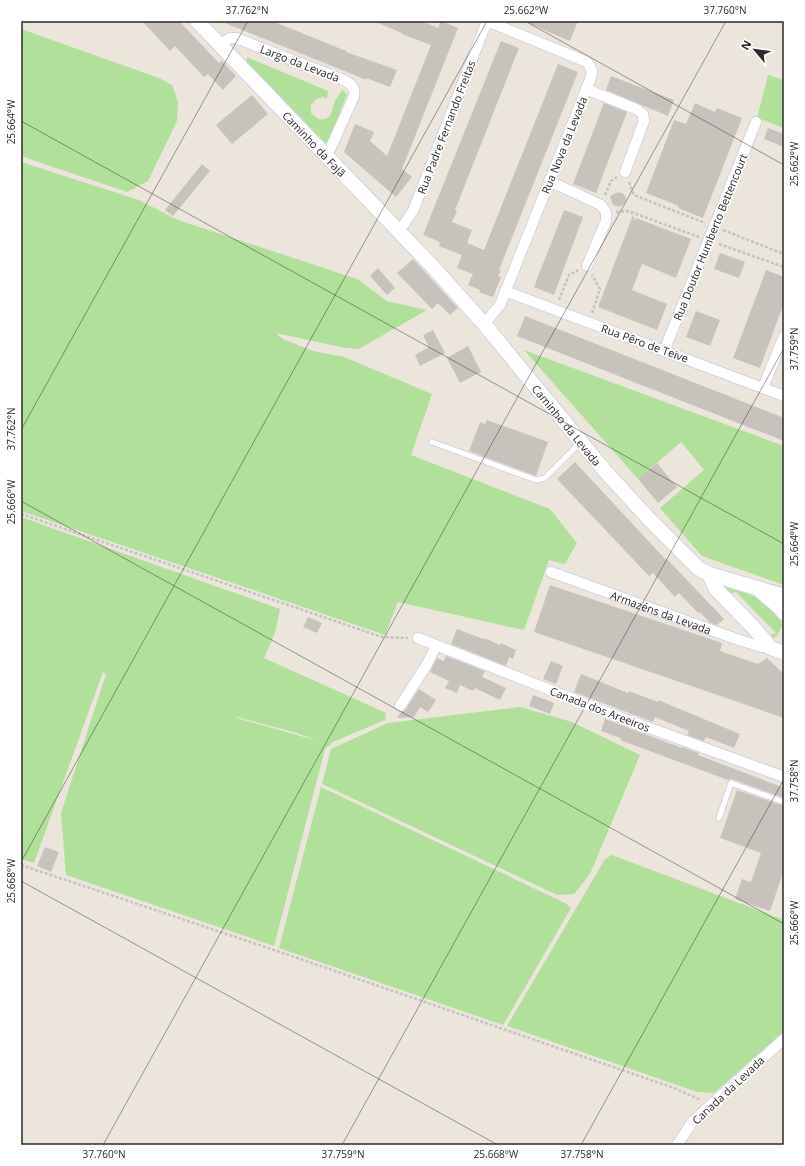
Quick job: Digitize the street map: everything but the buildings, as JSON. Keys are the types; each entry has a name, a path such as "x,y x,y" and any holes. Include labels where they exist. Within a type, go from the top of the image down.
{"street":[{"name":"Caminho da Fajã","path":"198,21 433,267"},
{"name":"Rua Nova da Levada","path":"484,324 500,305 591,77 592,70 587,62 487,21"},
{"name":"Rua Padre Fernando Freitas","path":"399,231 413,211 487,21"},
{"name":"Largo da Levada","path":"220,45 230,38 236,38 346,81 352,85 354,96 327,156"},
{"path":"586,89 636,109 643,114 644,121 625,172"},
{"name":"Rua Doutor Humberto Bettencourt","path":"664,351 756,122"},
{"path":"549,181 603,209 606,221 586,266"},
{"name":"Caminho da Levada","path":"433,267 484,324 605,471 698,568 709,574 784,596"},
{"name":"Rua Pêro de Teive","path":"505,291 784,396"},
{"path":"763,388 784,336"},
{"name":"Armazéns da Levada","path":"551,572 739,640 784,653"},
{"name":"Caminho da Levada","path":"709,574 716,589 754,628 771,648"},
{"name":"Caminho da Levada","path":"752,586 766,596 784,613"},
{"name":"Canada dos Areeiros","path":"418,638 614,715 784,777"},
{"path":"771,648 784,641"},
{"path":"400,706 426,666 436,646"},
{"name":"Canada da Levada","path":"677,1145 693,1121 784,1039"}],"lane":[{"path":"432,442 536,480 545,478 581,442"},
{"path":"719,818 731,783 784,802"}],"path":[{"path":"784,254 634,195 625,172 611,181 603,209 628,211 784,267"},
{"path":"555,310 569,275 586,266 600,289 588,322"},
{"path":"21,514 382,637 418,638"},
{"path":"21,865 280,952 659,1083 711,1105"}],"green space":[{"path":"21,29 159,78 172,85 178,102 177,121 148,181 127,192 21,156"},
{"path":"247,57 328,91 327,99 324,97 316,99 311,105 311,113 318,119 328,117 331,113 335,100 342,90 347,94 328,144 325,143 247,62"},
{"path":"768,75 784,80 784,128 757,118"},
{"path":"21,162 139,200 178,220 357,279 387,301 427,310 359,349 345,348 276,333 283,339 313,351 344,357 432,394 411,455 550,509 577,543 565,564 549,560 524,630 398,602 385,635 21,511"},
{"path":"524,350 784,446 784,585 702,556 660,508 704,470 681,442 638,479"},
{"path":"21,517 280,609 275,633 264,658 386,713 385,720 333,742 325,749 274,946 66,875 61,813 106,674 103,672 34,863 21,859","holes":["237,717 297,733 318,741"]},
{"path":"719,586 752,595 775,608 780,615 782,626 777,636 771,639 767,636 776,633 736,592 726,595"},
{"path":"520,707 572,722 640,755 590,874 574,894 557,895 322,784 331,749 388,723"},
{"path":"321,787 565,903 571,908 503,1025 279,948"},
{"path":"612,855 784,920 784,1031 714,1093 697,1092 507,1026 605,859"}]}
